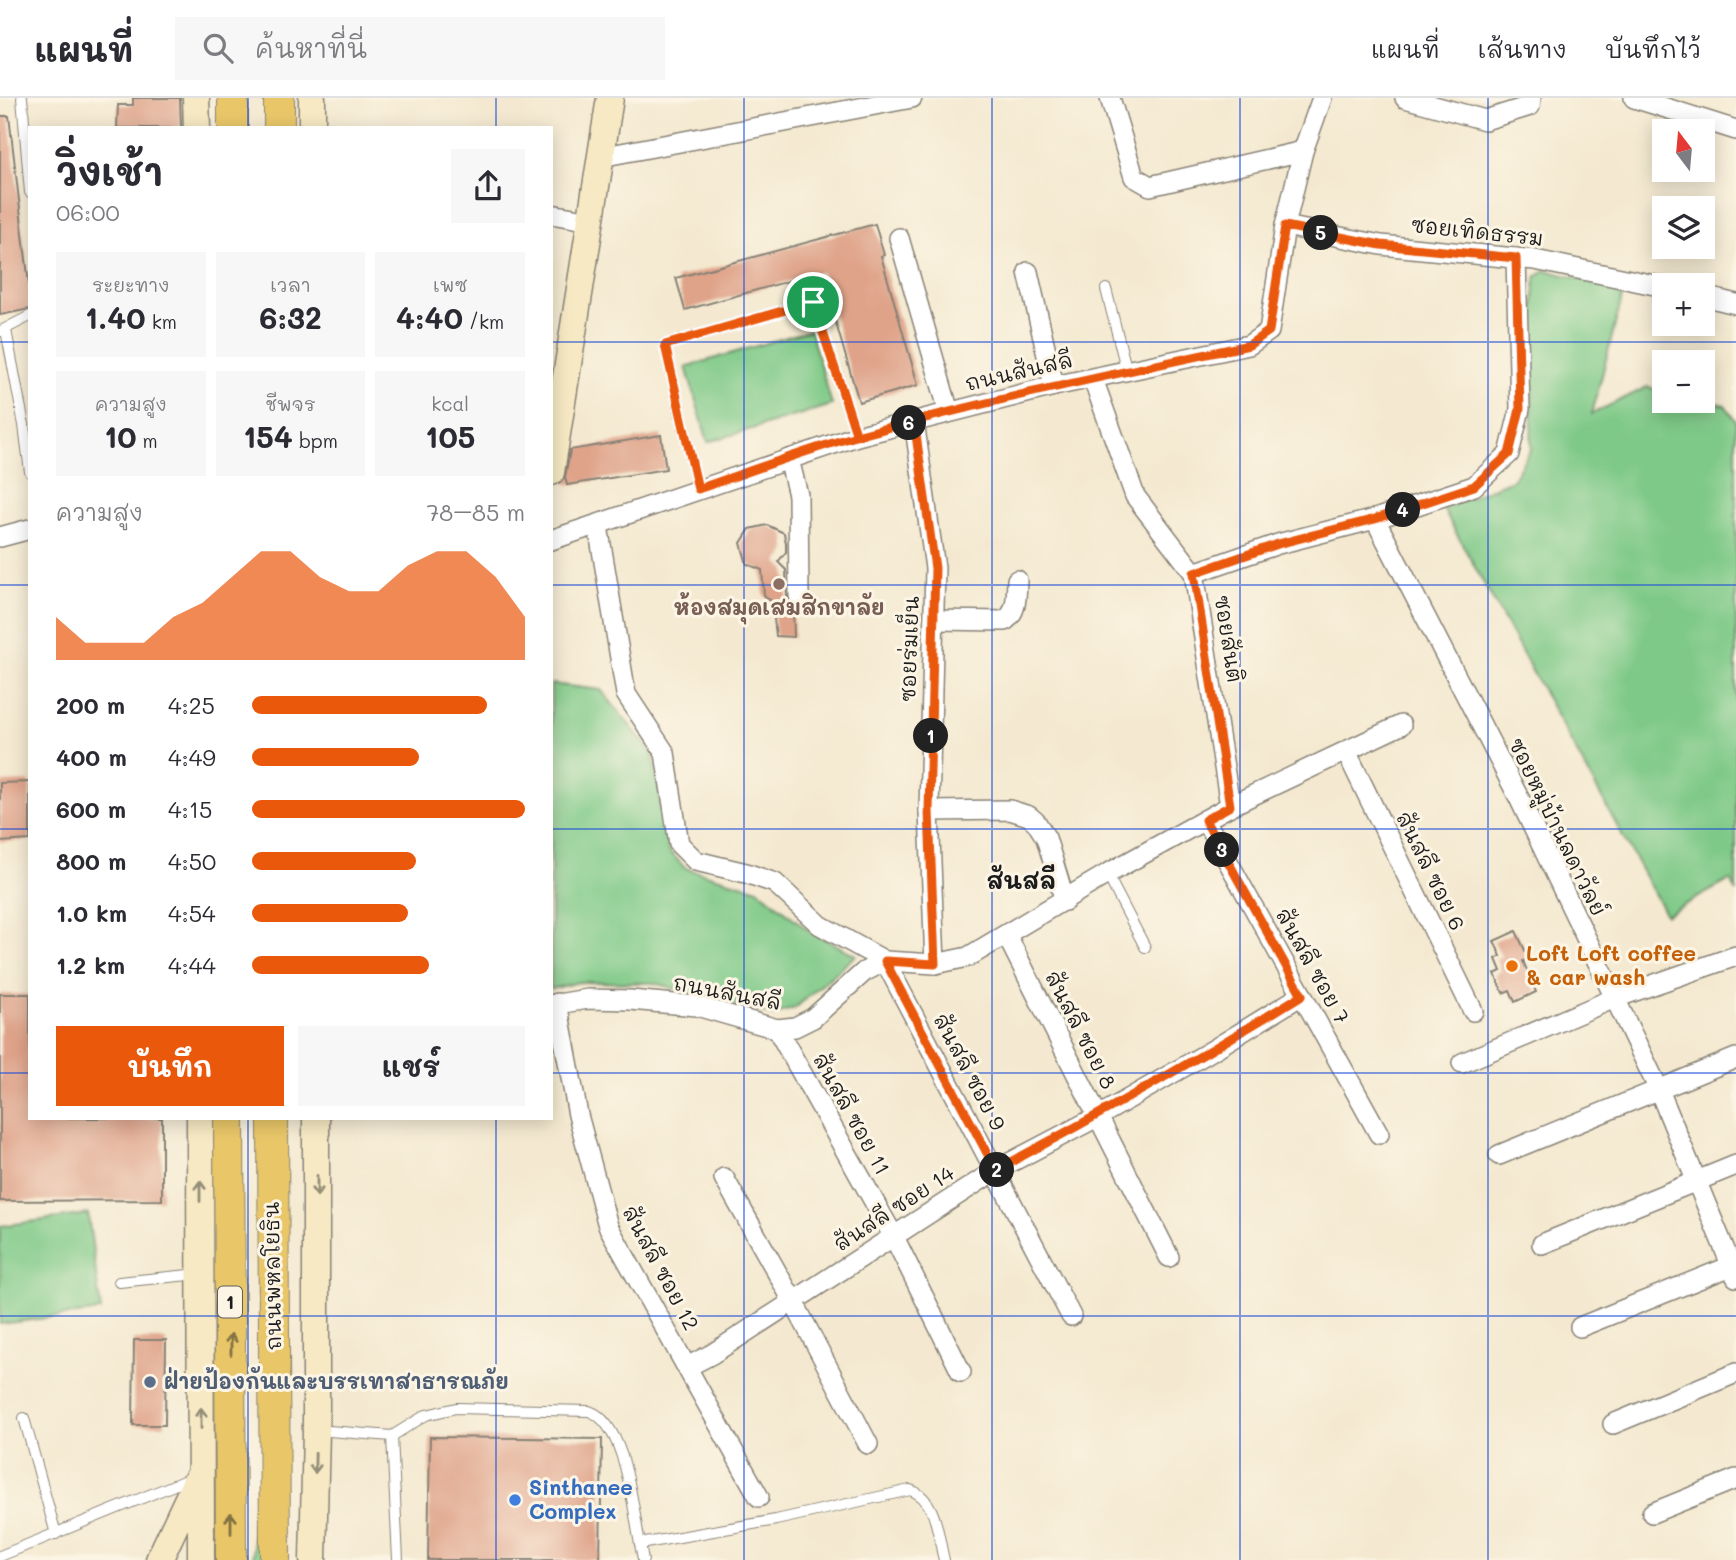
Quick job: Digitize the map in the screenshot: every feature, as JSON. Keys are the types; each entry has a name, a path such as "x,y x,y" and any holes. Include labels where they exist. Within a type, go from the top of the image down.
{"main road":[{"path":"196,98 197,126"},
{"path":"233,98 233,126"},
{"path":"279,98 279,126"},
{"path":"312,98 312,126"},
{"path":"553,448 557,401 591,221 610,98"},
{"name":"1","path":"200,1120 201,1560"},
{"name":"ถนนพหลโยธิน","path":"229,1120 231,1560"},
{"name":"ถนนพหลโยธิน","path":"274,1120 272,1204 275,1560"},
{"path":"313,1560 316,1120"},
{"path":"317,1150 335,1120"},
{"path":"159,1560 199,1473"},
{"path":"231,1486 275,1485"}],"street":[{"path":"600,157 912,98"},
{"path":"1110,98 1133,177 1150,186 1303,151"},
{"name":"ถนนสันสลี","path":"553,539 857,436 1054,386 1249,345 1269,331 1285,226 1303,151 1322,98"},
{"path":"1405,98 1485,120 1530,106 1531,98"},
{"path":"1634,98 1736,130"},
{"path":"553,214 591,221"},
{"name":"ซอยเทิดธรรม","path":"1285,226 1381,245 1535,260 1652,284"},
{"path":"900,238 949,412"},
{"path":"1194,573 1278,544 1375,519 1474,486 1509,454 1520,409 1516,258"},
{"path":"1028,271 1054,386"},
{"path":"1715,299 1736,304"},
{"name":"ซอยสันติ","path":"1093,379 1135,496 1194,573 1230,806"},
{"name":"ซอยร่มเย็น","path":"914,421 935,568 929,811 935,964"},
{"path":"789,459 798,495 799,596"},
{"name":"ซอยหมู่บ้านลดาวัลย์","path":"1375,519 1519,798 1659,1090 1735,1269"},
{"path":"598,526 626,694 665,753 679,844 696,860 775,883 820,925 885,961 935,964 968,957 1107,874 1230,806 1401,725"},
{"path":"0,537 28,530"},
{"path":"934,620 1005,621 1015,608 1017,580"},
{"name":"สันสลี ซอย 6","path":"1346,751 1473,1011"},
{"path":"929,811 1010,810 1029,816 1046,838 1065,901"},
{"name":"สันสลี ซอย 7","path":"1205,820 1379,1134"},
{"name":"สันสลี ซอย 8","path":"1007,936 1169,1257"},
{"path":"1462,1063 1615,998 1736,956"},
{"name":"ถนนสันสลี","path":"554,1004 587,999 697,1006 777,1029 795,1027 813,1018 864,972 885,961"},
{"name":"สันสลี ซอย 9","path":"885,961 1071,1316"},
{"name":"สันสลี ซอย 14","path":"687,1367 712,1354 996,1170 1099,1116 1302,995"},
{"name":"สันสลี ซอย 12","path":"554,1004 578,1115 608,1226 760,1497"},
{"name":"สันสลี ซอย 11","path":"777,1029 894,1237 961,1372"},
{"path":"1499,1154 1736,1058"},
{"path":"1542,1244 1736,1165"},
{"path":"724,1178 793,1301 868,1444"},
{"path":"1580,1328 1735,1269"},
{"path":"1613,1424 1736,1373"},
{"path":"1652,1513 1736,1479"}],"lane":[{"path":"22,98 28,163"},
{"path":"1106,289 1127,372"},
{"path":"698,489 665,345 813,302 857,436"},
{"path":"28,317 3,330 24,425 28,456"},
{"path":"1107,874 1144,947"},
{"path":"119,1282 201,1274"},
{"path":"316,1430 392,1436 426,1415 447,1409 580,1410 595,1413 607,1423 617,1439 643,1560"},
{"path":"24,1418 56,1534"},
{"path":"392,1436 398,1560"},
{"path":"0,1556 199,1473"},
{"path":"639,1544 776,1520 910,1490 922,1495 929,1505 944,1560"}],"green space":[{"path":"1545,270 1624,290 1592,414 1647,387 1652,388 1652,413 1715,413 1715,403 1725,405 1736,421 1736,892 1730,880 1666,915 1443,509 1512,480 1531,449 1535,278"},
{"path":"810,330 832,405 708,442 686,367"},
{"path":"553,684 601,690 653,754 669,851 685,868 758,889 809,931 856,955 795,1008 772,1015 654,983 579,982 553,988"},
{"path":"88,1214 101,1311 0,1324 0,1226"},
{"path":"257,1520 265,1522 265,1560 253,1560 253,1529"}],"building":[{"path":"133,98 180,98 181,126 117,126 118,105 133,105"},
{"path":"0,116 9,116 28,276 28,309 0,315"},
{"path":"875,224 884,255 881,256 918,385 859,402 821,272 685,310 676,278"},
{"path":"661,435 666,469 567,485 565,477 570,450"},
{"name":"ห้องสมุดเสมสิกขาลัย","path":"767,525 784,533 786,552 778,562 786,570 787,597 793,607 794,637 776,636 772,602 764,595 762,570 747,564 741,543 750,529"},
{"path":"28,782 28,840 0,842 0,783"},
{"name":"Loft Loft coffee & car wash","path":"1516,931 1529,959 1523,961 1536,992 1515,1002 1510,990 1503,993 1495,974 1501,971 1496,959 1501,956 1494,941"},
{"path":"0,994 28,994 28,1120 162,1120 162,1200 0,1201"},
{"name":"ฝ่ายป้องกันและบรรเทาสาธารณภัย","path":"134,1340 166,1340 165,1425 133,1425"},
{"name":"Sinthanee Complex","path":"430,1437 602,1439 600,1560 428,1560"}],"place":[{"name":"ห้องสมุดเสมสิกขาลัย","path":"779,584"},
{"name":"Loft Loft coffee & car wash","path":"1512,966"},
{"name":"ฝ่ายป้องกันและบรรเทาสาธารณภัย","path":"150,1382"},
{"name":"Sinthanee Complex","path":"515,1500"}],"district":[{"name":"สันสลี","path":"1021,881"}],"route":[{"path":"813,302 665,345 698,489 857,436 949,412 1054,386 1249,345 1269,331 1285,226 1381,245 1516,258 1520,409 1509,454 1474,486 1375,519 1278,544 1194,573 1230,806 1205,820 1302,995 1099,1116 996,1170 885,961 935,964 929,811 935,568 924,481 914,421 857,436 813,302"}]}
